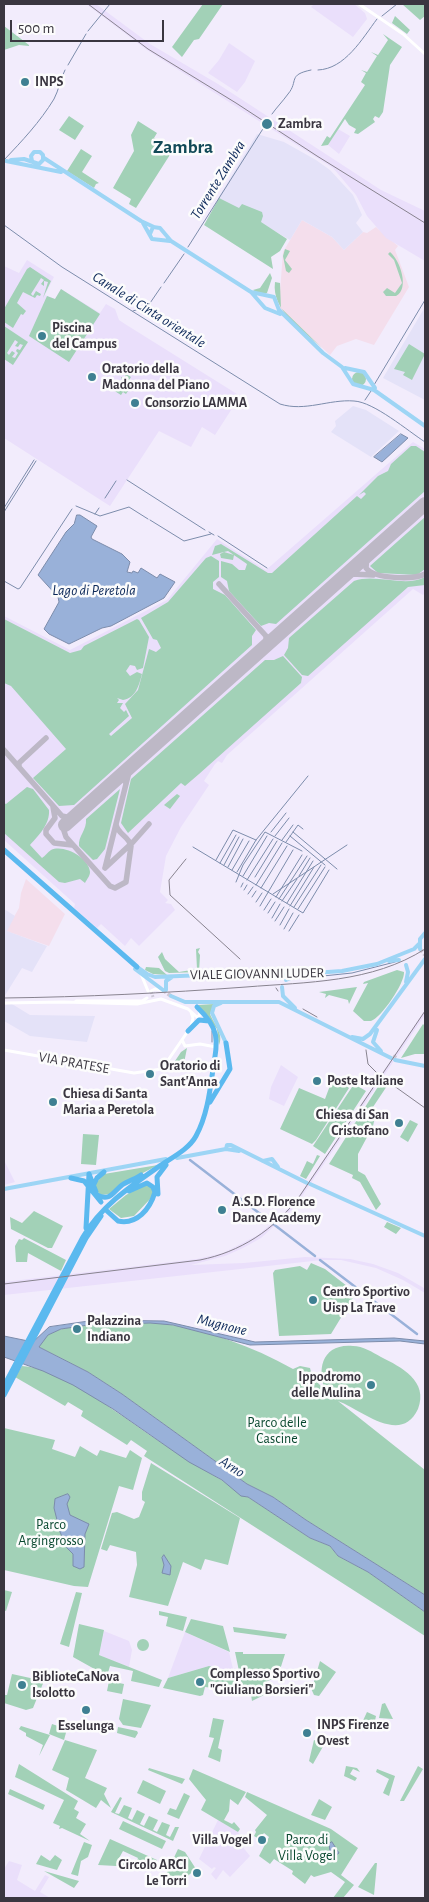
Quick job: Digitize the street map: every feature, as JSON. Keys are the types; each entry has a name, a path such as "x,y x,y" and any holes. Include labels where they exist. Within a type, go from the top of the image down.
{"highway":[{"path":"4,850 136,968"},
{"path":"4,854 136,968"},
{"path":"4,1395 92,1229 104,1212 194,1139 210,1097 218,1038 210,1021 197,1007"},
{"path":"188,1031 199,1020 210,1021"},
{"path":"210,1097 225,1078 230,1067 226,1043"},
{"path":"217,1047 228,1056"},
{"path":"71,1178 84,1181 103,1197 111,1196 121,1186 163,1164"},
{"path":"88,1174 94,1190 104,1207 116,1219 127,1222 139,1217 158,1194 158,1175 163,1164"},
{"path":"4,1386 83,1237 96,1217 111,1201 163,1164"},
{"path":"83,1237 88,1221 89,1198 94,1190 96,1179 104,1172"},
{"path":"129,1191 143,1184 150,1184 155,1191 152,1201"},
{"path":"94,1190 104,1207"}],"main road":[{"path":"358,4 403,34 425,54"},
{"path":"7,161 40,152 44,158 111,202 141,221 160,228 171,242 251,292 262,305 277,311 342,368 353,384 374,390 425,425"},
{"path":"32,154 32,161"},
{"path":"39,164 44,158"},
{"path":"7,161 24,159 52,166 67,174"},
{"path":"7,161 67,174"},
{"path":"141,221 152,239 171,242"},
{"path":"150,234 155,227"},
{"path":"159,240 163,237 163,232"},
{"path":"251,292 272,296 279,310 308,339"},
{"path":"262,305 262,300 266,295"},
{"path":"270,309 276,303"},
{"path":"342,368 364,372 371,386 425,425"},
{"path":"350,377 355,370"},
{"path":"363,387 368,380"},
{"path":"420,949 419,944 425,933"},
{"name":"VIALE GIOVANNI LUDER","path":"136,968 153,976 237,974 272,976 330,972 377,964 413,950 419,944"},
{"path":"394,1001 425,959"},
{"path":"377,964 399,960"},
{"path":"336,1031 354,1038 363,1039 370,1034 380,1023 407,980 408,972 406,965"},
{"path":"136,968 163,990"},
{"path":"286,980 296,976 330,972"},
{"path":"141,973 149,991 155,988 163,990"},
{"name":"VIALE GIOVANNI LUDER","path":"163,990 168,980 179,976"},
{"path":"282,987 285,998 305,1016"},
{"path":"153,997 169,1000 199,1017 197,1007 171,996"},
{"path":"4,1003 143,1001 147,998"},
{"path":"63,1002 137,1004 158,999"},
{"path":"186,1002 272,1001 291,1008 394,1058 425,1065"},
{"path":"191,1012 193,1021 182,1039 184,1046 200,1044 217,1047 226,1043 212,1011 217,1004 233,1002"},
{"path":"380,1023 373,1040 379,1050 394,1058"},
{"name":"VIA PRATESE","path":"4,1050 134,1073 162,1069 182,1039"},
{"path":"177,1159 226,1148 226,1145 230,1145 425,1236"},
{"path":"4,1189 144,1164 163,1164"}],"shaded area":[{"path":"86,4 96,4 150,44 218,84 381,190 425,211 425,261 386,238 367,216 356,195 333,168 147,50"},
{"path":"314,4 354,4 365,13 367,19 353,37 311,7"},
{"path":"229,43 255,61 245,82 237,92 208,73 219,60"},
{"path":"338,129 350,136 339,154 328,145"},
{"path":"257,134 284,142 316,160 330,170 353,195 362,215 356,223 363,232 344,250 332,237 302,220 290,240 218,198"},
{"path":"302,220 332,237 344,250 363,232 367,233 376,227 398,246 395,250 409,287 374,345 356,339 337,346 330,355 281,310 279,305 283,252"},
{"path":"27,260 54,277 45,295 55,299 61,289 100,313 106,304 115,309 119,320 245,399 238,409 233,407 215,435 202,427 191,447 159,431 110,506 4,438 4,266 19,273"},
{"path":"425,307 425,400 383,378"},
{"path":"353,406 366,410 399,431 371,457 331,432 336,426 335,421"},
{"path":"413,442 425,449 425,593 423,595 413,589 227,755 222,763 218,761 215,764 204,781 209,785 181,827 166,856 160,892 168,900 165,903 171,904 175,910 139,946 131,938 125,946 101,924 97,928 74,908 75,904 4,840 4,616 70,650 167,600 217,539 266,570"},
{"path":"26,879 65,914 49,946 6,931 19,908 21,893"},
{"path":"4,909 15,916 7,931 47,946 32,972 22,968 4,997"},
{"path":"12,1004 30,1015 95,1016 87,1042 30,1036 4,1021 4,1005"},
{"path":"425,1010 425,1015 294,1208 261,1238 243,1248 225,1256 191,1265 244,1263 305,1257 350,1259 373,1264 398,1273 424,1288 425,1293 403,1280 376,1268 341,1260 322,1260 4,1295 4,1282 197,1259 223,1253 258,1235 284,1213 301,1193"},
{"path":"281,1065 298,1077 284,1106 269,1099 271,1087"},
{"path":"5,1162 15,1182 4,1185"},
{"path":"104,1631 129,1641 132,1650 129,1667 99,1655"},
{"path":"185,1632 229,1652 234,1673 209,1666 168,1678"},
{"path":"218,1820 238,1832 243,1841 242,1846 250,1856 230,1877 223,1870 216,1880 211,1874 216,1868 212,1869 199,1859"},
{"path":"9,1861 22,1865 17,1880 35,1891 45,1875 49,1877 40,1892 50,1898 4,1898 4,1869"}],"green space":[{"path":"203,4 223,4 199,39 194,40 182,57 172,47"},
{"path":"402,4 425,4 425,16 420,20"},
{"path":"395,16 410,30 407,34 392,23"},
{"path":"4,26 29,46 19,45 4,50"},
{"path":"383,34 402,47 390,65 383,112 379,118 375,116 373,119 375,122 358,134 354,133 356,129 349,125 345,119 328,145 321,146 327,136 330,138 365,85 361,82 366,73 361,70 367,72 377,56 371,52 378,55 388,40"},
{"path":"69,116 84,126 75,140 59,130"},
{"path":"138,121 157,133 154,138 173,150 136,208 129,204 131,199 113,188 134,151 131,135"},
{"path":"81,149 92,156 82,172 99,183 94,188 67,171"},
{"path":"219,198 239,208 242,204 262,212 261,222 287,239 280,251 271,257 273,269 204,225"},
{"path":"285,249 290,251 285,260 292,269 289,273 286,271 283,256"},
{"path":"390,252 397,261 403,281 400,292 396,296 386,296 383,292 387,288 395,293 402,283 394,260 388,254"},
{"path":"30,267 51,281 43,298 48,282 44,281 44,286 41,284 44,280 41,278 31,294 33,296 36,291 41,294 40,296 37,295 35,298 23,292 17,303 26,311 23,315 21,314 13,328 4,322 4,309"},
{"path":"270,273 272,278 267,293 259,294 253,290 260,288"},
{"path":"275,282 280,283 281,307 275,292"},
{"path":"61,289 100,314 69,362 29,336 47,296 55,299"},
{"path":"282,309 322,348 290,320"},
{"path":"4,326 28,342 13,365 4,359","holes":["15,340 18,342 15,346 23,345 20,350 17,349 18,353 15,358 12,357 15,353 12,351 9,355 7,353"]},
{"path":"409,344 425,354 412,380 403,375 405,372 394,369"},
{"path":"359,372 364,374 366,379 364,384 359,386 354,384 352,379 354,374"},
{"path":"126,374 131,377 129,380 133,383 126,394 123,392 121,395 113,390 122,380 121,377 124,378"},
{"path":"411,446 416,446 425,452 425,491 276,624 269,623 261,626 229,591 227,581 221,577 221,561 232,564 239,570 245,570 247,564 228,551 212,555 215,546 221,544 268,573 272,573 357,496 361,499 366,494 364,492 359,495 378,476 388,471 391,464"},
{"path":"425,517 425,569 417,575 378,573 370,566"},
{"path":"224,552 234,555 233,560 221,558 220,554"},
{"path":"211,556 219,561 219,577 213,582 213,589 225,595 256,630 252,636 252,645 74,805 59,806 33,778 66,749 11,686 4,683 4,619 70,653 81,650 84,646 137,619 139,620 149,637 143,668 137,670 135,666 130,665 126,671 130,676 137,672 142,674 140,682 131,697 123,700 117,698 119,700 117,703 123,703 120,708 124,712 126,710 129,716 109,734 111,736 132,718 125,704 138,690 149,649 156,652 161,648 157,640 153,639 141,618 168,602 206,558"},
{"path":"425,577 425,585 408,587 308,676 302,675 284,655 288,648 289,638 354,581 372,579 409,581"},
{"path":"283,656 302,677 301,683 185,786 181,783 128,833 121,823 131,779 265,660 274,660"},
{"path":"27,787 33,789 49,810 46,825 30,845 42,858 51,850 56,849 69,851 81,857 89,867 90,872 85,883 80,879 65,883 59,882 4,833 4,803 6,804"},
{"path":"120,789 105,849 97,859 93,860 79,846 86,819"},
{"path":"177,794 180,796 170,809 164,805"},
{"path":"200,948 198,952 200,955 199,972 169,973 165,971 158,957 162,952 165,959 179,972 197,969 196,949"},
{"path":"146,967 159,968 167,975 153,974 145,970"},
{"path":"397,970 404,972 401,984 392,1000 381,1014 371,1021 364,1021 353,1011 368,983 363,984 364,982"},
{"path":"357,987 349,1004 348,1000 329,995 325,998 326,994 319,992"},
{"path":"214,1004 210,1014 219,1033 219,1045 217,1029 198,1005"},
{"path":"423,1024 425,1026 425,1054 415,1054 401,1058"},
{"path":"187,1048 183,1068 171,1067 181,1052"},
{"path":"334,1075 349,1088 312,1144 280,1129 299,1088 325,1099"},
{"path":"381,1082 387,1086 369,1113 375,1117 373,1126 358,1154 358,1171 365,1175 381,1204 376,1210 360,1182 352,1178 353,1175 329,1164"},
{"path":"354,1084 366,1091 325,1154 313,1146"},
{"path":"410,1120 418,1124 408,1142 400,1137"},
{"path":"83,1134 99,1135 96,1165 81,1164"},
{"path":"317,1155 320,1156 306,1179 300,1176 307,1161 313,1164"},
{"path":"158,1165 120,1185 112,1194 100,1195 95,1188 96,1183 104,1174"},
{"path":"144,1185 153,1187 153,1196 134,1216 121,1218 109,1209 126,1195"},
{"path":"34,1211 63,1226 52,1248 48,1248 11,1229 10,1217 22,1223"},
{"path":"387,1222 401,1228 396,1234 384,1227"},
{"path":"24,1238 66,1260 61,1271 28,1253 27,1262 16,1262 15,1246 19,1239 22,1240"},
{"name":"Centro Sportivo Uisp La Trave","path":"311,1263 325,1269 356,1293 331,1334 279,1336 273,1273 275,1270 300,1266 307,1270"},
{"name":"Parco delle Cascine","path":"119,1323 160,1323 195,1330 229,1340 262,1353 293,1369 300,1366 310,1368 312,1376 326,1392 322,1375 324,1360 328,1353 343,1346 357,1346 367,1350 397,1365 411,1376 420,1390 418,1409 411,1420 401,1424 391,1425 380,1422 338,1401 425,1470 425,1595 273,1497 247,1484 122,1394 88,1372 39,1347 44,1338 49,1334 72,1327"},
{"path":"22,1366 49,1372 76,1385 160,1442 310,1538 330,1546 338,1556 368,1572 425,1612 425,1636 144,1456 147,1451 131,1440 127,1445 81,1416 83,1411 68,1402 65,1406 15,1377"},
{"name":"Parco Argingrosso","path":"4,1428 55,1440 52,1449 75,1457 80,1446 97,1456 100,1450 126,1458 130,1450 142,1458 133,1490 119,1486 88,1587 74,1586 4,1570"},
{"path":"151,1463 240,1518 228,1565 205,1559 201,1570 183,1562 168,1606 129,1597 137,1565 136,1552 110,1545 107,1551 101,1549 112,1513 117,1512 134,1519 139,1517 145,1502 142,1500 142,1492"},
{"path":"4,1590 12,1592 6,1611 4,1610"},
{"path":"76,1592 82,1593 69,1647 60,1644"},
{"path":"159,1611 187,1617 183,1631 166,1626 168,1617 159,1615"},
{"path":"191,1619 223,1626 230,1652 185,1632"},
{"path":"79,1624 104,1630 99,1655 162,1680 159,1687 131,1681 133,1671 110,1666 107,1676 73,1657"},
{"path":"233,1627 287,1634 285,1639 234,1632"},
{"path":"143,1639 149,1645 143,1651 137,1645"},
{"path":"235,1652 243,1652 243,1654 285,1654 278,1676 264,1683 268,1693 252,1701 250,1688 243,1690"},
{"path":"320,1661 336,1672 319,1696 314,1695 309,1684 313,1685"},
{"name":"Complesso Sportivo \"Giuliano Borsieri\"","path":"209,1666 234,1673 236,1685 214,1688 205,1687 203,1695 200,1696 163,1688 168,1678"},
{"path":"12,1674 44,1681 33,1708 26,1710 4,1703 4,1695 7,1695"},
{"path":"109,1681 124,1684 122,1694 107,1691"},
{"path":"123,1699 151,1705 141,1728 123,1725 119,1719"},
{"path":"385,1703 393,1719 379,1718 382,1704"},
{"path":"367,1712 376,1716 373,1730 360,1727"},
{"path":"213,1718 224,1720 218,1748 222,1750 220,1762 208,1757 214,1738 209,1737"},
{"path":"52,1724 67,1729 64,1740 49,1734"},
{"path":"21,1726 50,1735 39,1756 43,1745 26,1736 26,1733 19,1729"},
{"path":"118,1727 137,1731 138,1733 135,1738 117,1733"},
{"path":"65,1740 97,1750 85,1778 107,1788 104,1794 111,1808 101,1800 96,1808 66,1790 69,1778 52,1770"},
{"path":"314,1740 325,1743 313,1764 309,1761"},
{"path":"19,1764 78,1801 74,1809 79,1812 76,1818 86,1824 80,1834 90,1841 62,1828 59,1829 60,1826 53,1823 64,1800 15,1777"},
{"path":"346,1766 357,1768 360,1772 353,1769 350,1774 357,1778 355,1781 344,1776"},
{"path":"418,1766 423,1769 404,1801 400,1801"},
{"path":"149,1768 185,1779 182,1784 148,1770"},
{"path":"193,1769 246,1792 238,1805 230,1799 229,1811 224,1820 232,1824 234,1822 240,1829 238,1832 201,1810 206,1800 189,1779"},
{"path":"377,1769 395,1776 389,1796 383,1793 389,1779 376,1772"},
{"path":"143,1780 166,1791 160,1804 137,1793"},
{"path":"10,1789 45,1805 43,1810 8,1794"},
{"name":"Parco di Villa Vogel","path":"247,1792 331,1829 358,1848 341,1875 354,1885 343,1898 333,1898 345,1882 331,1872 314,1877 311,1875 305,1884 292,1874 293,1871 274,1859 270,1864 259,1856 269,1837 264,1833 259,1839 254,1836 255,1830 267,1815 245,1797"},
{"path":"184,1793 190,1796 179,1819 167,1814 170,1808 176,1810"},
{"path":"120,1797 122,1798 115,1813 119,1814 124,1805 132,1808 128,1818 132,1820 137,1810 145,1814 140,1824 144,1826 149,1816 158,1820 153,1830 157,1832 162,1822 170,1825 166,1835 170,1837 175,1827 179,1827 173,1841 111,1812"},
{"path":"319,1799 332,1807 325,1820 311,1815"},
{"path":"123,1821 166,1841 162,1849 119,1829"},
{"path":"110,1839 157,1860 152,1871 136,1863 138,1858 123,1851 118,1860 134,1867 98,1865"},
{"path":"84,1842 92,1845 88,1857 81,1861 78,1876 71,1874"},
{"path":"178,1849 185,1852 196,1869 178,1884 162,1883"},
{"path":"41,1855 50,1861 55,1855 62,1860 57,1870 36,1864"},
{"path":"375,1863 377,1863 374,1895 358,1887"},
{"path":"44,1871 79,1881 74,1888"}],"water":[{"path":"401,434 408,438 382,462 374,457"},
{"name":"Lago di Peretola","path":"77,515 97,526 91,537 92,539 122,554 130,562 127,572 132,573 133,571 138,573 141,568 157,578 160,574 175,582 164,598 111,626 102,628 69,644 49,634 44,629 59,602 58,597 38,575 66,532 74,524"},
{"path":"96,1320 164,1321 255,1342 394,1338 425,1341 425,1344 400,1341 250,1345 173,1325 150,1323 88,1325 61,1329 48,1335 39,1347 88,1372 122,1394 247,1484 273,1497 425,1595 425,1612 368,1572 338,1556 330,1546 310,1538 248,1497 241,1496 222,1480 189,1462 113,1409 73,1385 43,1371 4,1357 4,1336 33,1342 49,1327"},
{"path":"68,1494 70,1497 67,1504 70,1515 89,1524 85,1534 84,1567 80,1569 73,1566 73,1554 67,1548 60,1532 54,1508 55,1499"},
{"path":"164,1555 171,1566 170,1575 162,1573 164,1565 162,1558"},
{"path":"332,1842 339,1853 328,1861 329,1844"}],"waterway":[{"path":"88,31 110,4"},
{"name":"Torrente Zambra","path":"382,16 397,4"},
{"name":"Torrente Zambra","path":"318,70 328,68 345,59 359,44 377,19"},
{"path":"68,65 86,34"},
{"path":"4,160 49,107 56,96 65,70"},
{"name":"Torrente Zambra","path":"272,114 286,97 296,76 311,70"},
{"name":"Torrente Zambra","path":"188,247 266,124"},
{"name":"Canale di Cinta orientale","path":"4,225 62,267 280,404 299,407 345,401 362,403 391,418 425,442"},
{"name":"Torrente Zambra","path":"164,283 184,254"},
{"name":"Torrente Zambra","path":"133,311 148,306 161,287"},
{"path":"374,385 425,300"},
{"path":"365,400 371,391"},
{"path":"4,508 34,460"},
{"path":"4,512 36,461"},
{"path":"127,480 205,530"},
{"path":"105,498 116,481"},
{"path":"76,506 100,516 129,507 148,519"},
{"path":"95,514 99,508"},
{"path":"4,581 18,589 20,588 72,509"},
{"path":"150,520 184,541 211,534"},
{"path":"209,532 214,535"},
{"path":"218,536 267,568"},
{"path":"237,872 256,840 308,776"},
{"path":"271,832 286,813"},
{"path":"275,836 289,818"},
{"path":"282,840 293,825"},
{"path":"286,842 298,825 303,829"},
{"path":"216,860 233,830 256,840"},
{"path":"236,882 243,865 265,832 302,851"},
{"path":"293,832 337,869"},
{"path":"220,863 236,835"},
{"path":"243,876 267,836"},
{"path":"290,836 325,865"},
{"path":"224,865 239,837"},
{"path":"228,867 243,839"},
{"path":"247,880 273,839"},
{"path":"232,870 249,841"},
{"path":"255,877 277,841"},
{"path":"256,885 282,843"},
{"path":"273,894 347,845"},
{"path":"261,888 287,846"},
{"path":"193,847 303,913 329,870"},
{"path":"260,906 293,850"},
{"path":"276,897 302,855"},
{"path":"279,899 307,856"},
{"path":"299,876 310,858"},
{"path":"287,903 313,861"},
{"path":"294,907 321,865"},
{"path":"290,906 314,867"},
{"path":"298,909 325,867"},
{"path":"282,901 297,879"},
{"path":"241,887 243,883"},
{"path":"244,890 247,885"},
{"path":"248,894 253,887"},
{"path":"252,897 256,891"},
{"path":"256,902 262,893"},
{"path":"264,910 271,899"},
{"path":"268,913 275,902"},
{"path":"272,918 280,904"},
{"path":"275,921 284,907"},
{"path":"280,925 289,909"},
{"path":"284,929 293,913"},
{"path":"289,931 299,915"},
{"path":"294,979 352,973 395,962"},
{"path":"212,1031 212,1042"},
{"path":"190,1160 315,1256"},
{"path":"320,1260 417,1334"}],"taxiway":[{"path":"418,511 425,505"},
{"path":"367,555 366,568 370,572 404,578 425,574"},
{"path":"338,582 352,574 373,575"},
{"path":"219,584 266,636"},
{"path":"266,646 266,636 270,639 276,637"},
{"path":"19,767 19,763 46,738"},
{"path":"4,750 62,816 71,818 80,812"},
{"path":"105,868 129,772 135,763"},
{"path":"116,780 123,778 126,783"},
{"path":"53,807 55,818 46,830 46,834 54,843 72,845"},
{"path":"67,824 64,831 66,837 110,886 115,888 126,882 131,846 118,830 116,824"},
{"path":"105,868 149,824"}],"runway":[{"path":"65,825 425,504"}],"tunnel":[{"path":"420,949 425,955"},
{"path":"163,990 171,996"},
{"path":"151,991 153,997"}],"tram line":[{"path":"186,859 169,880 170,895 240,959"},
{"path":"303,1009 317,1017"},
{"path":"366,1050 368,1064 380,1076"},
{"path":"383,1078 425,1108"}],"railway":[{"path":"88,4 148,49 425,223"},
{"path":"4,998 155,993 315,982 361,975 383,969 425,949"},
{"path":"4,1284 200,1260 229,1251 255,1238 279,1220 299,1197 425,1011"}],"place":[{"name":"INPS","path":"25,82"},
{"name":"Zambra","path":"267,124"},
{"name":"Piscina del Campus","path":"42,336"},
{"name":"Oratorio della Madonna del Piano","path":"92,377"},
{"name":"Consorzio LAMMA","path":"135,403"},
{"name":"Oratorio di Sant'Anna","path":"150,1074"},
{"name":"Poste Italiane","path":"317,1081"},
{"name":"Chiesa di Santa Maria a Peretola","path":"53,1102"},
{"name":"Chiesa di San Cristofano","path":"399,1123"},
{"name":"A.S.D. Florence Dance Academy","path":"222,1210"},
{"name":"Centro Sportivo Uisp La Trave","path":"313,1300"},
{"name":"Palazzina Indiano","path":"77,1329"},
{"name":"Ippodromo delle Mulina","path":"371,1385"},
{"name":"Complesso Sportivo \"Giuliano Borsieri\"","path":"200,1682"},
{"name":"BiblioteCaNova Isolotto","path":"22,1685"},
{"name":"Esselunga","path":"86,1710"},
{"name":"INPS Firenze Ovest","path":"307,1733"},
{"name":"Villa Vogel","path":"262,1840"},
{"name":"Circolo ARCI Le Torri","path":"197,1873"}],"district":[{"name":"Zambra","path":"183,147"}],"water label":[{"name":"Mugnone","path":"222,1325"},
{"name":"Arno","path":"232,1467"}]}
